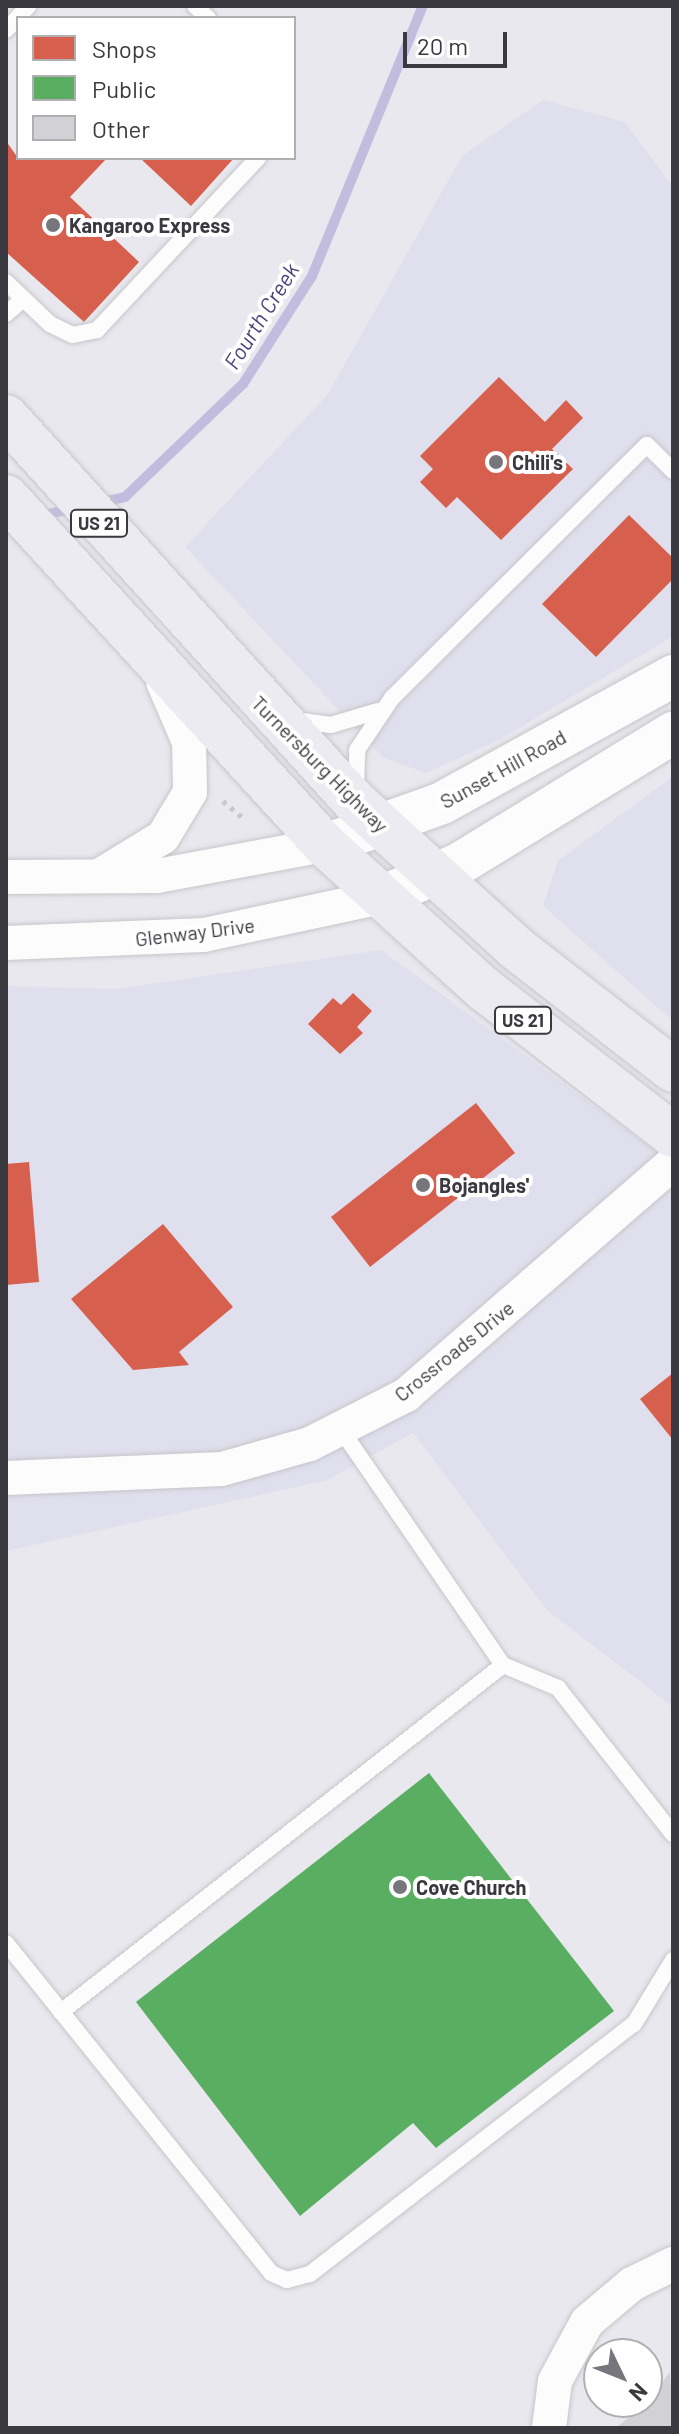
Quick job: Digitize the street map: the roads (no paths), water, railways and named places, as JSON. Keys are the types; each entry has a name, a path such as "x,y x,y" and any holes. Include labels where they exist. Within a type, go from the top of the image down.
{"main road":[{"name":"Turnersburg Highway","path":"6,417 227,668 378,824 435,877 673,1070"},
{"name":"US 21","path":"6,497 138,648 325,845 519,1017 673,1135"}],"street":[{"path":"89,878 153,846 180,817 190,792 189,742 138,648"},
{"name":"Sunset Hill Road","path":"325,845 378,824 673,676"},
{"path":"381,897 435,877 673,733"},
{"path":"6,877 89,878 193,872 325,845"},
{"name":"Glenway Drive","path":"6,943 204,935 381,897"},
{"name":"Crossroads Drive","path":"6,1478 222,1469 340,1428 406,1395 673,1163"},
{"path":"549,2428 555,2381 587,2322 632,2284 673,2264"}],"lane":[{"path":"6,282 23,299 73,335 97,330 256,160"},
{"path":"6,314 23,299"},
{"path":"378,824 357,793 353,767 378,711 647,445 673,471"},
{"path":"227,668 299,722 331,725 378,711"},
{"path":"340,1428 503,1665 558,1688 673,1834"},
{"path":"61,2012 503,1665"},
{"path":"6,1943 271,2273 287,2280 310,2274 634,2024 673,1960"}],"waterway":[{"name":"Fourth Creek","path":"99,503 125,497 243,384 312,276 423,6"},
{"name":"Fourth Creek","path":"40,516 75,508"}],"place":[{"name":"Kangaroo Express","path":"53,225"},
{"name":"Chili's","path":"496,462"},
{"name":"Bojangles'","path":"423,1185"},
{"name":"Cove Church","path":"400,1887"}]}
